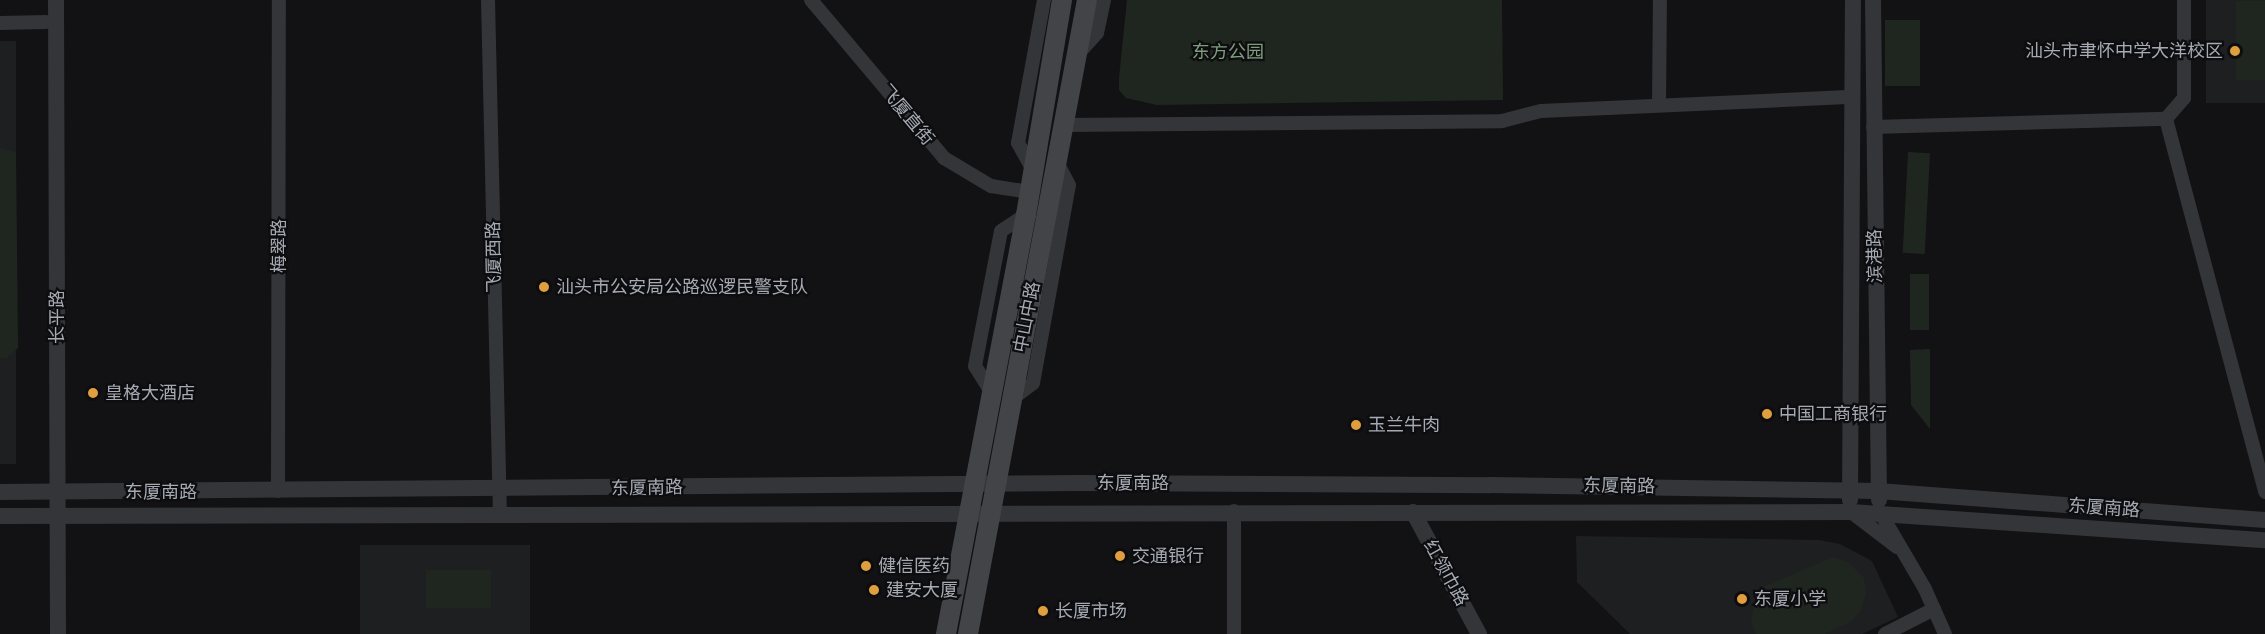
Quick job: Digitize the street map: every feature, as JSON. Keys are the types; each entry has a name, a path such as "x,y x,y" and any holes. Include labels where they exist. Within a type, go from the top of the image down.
{"main road":[{"name":"中山中路","path":"946,634 990,390 1026,215 1062,0"},
{"name":"中山中路","path":"968,634 1087,0"}],"street":[{"name":"长平路","path":"46,0 53,493"},
{"name":"长平路","path":"49,634 53,517 56,0"},
{"name":"梅翠路","path":"278,491 279,0"},
{"name":"飞厦西路","path":"488,0 500,515"},
{"name":"飞厦直街","path":"811,0 944,158 991,186 1029,192"},
{"path":"1032,170 1018,143 1044,0"},
{"path":"1077,55 1097,33 1104,0"},
{"path":"1659,105 1660,0"},
{"name":"滨港路","path":"1851,512 1853,0"},
{"name":"滨港路","path":"1873,0 1880,512"},
{"path":"1873,127 2166,119 2184,98 2184,0"},
{"path":"0,23 46,22"},
{"path":"1064,125 1502,122 1541,111 1853,96"},
{"path":"2166,119 2265,492"},
{"name":"东厦南路","path":"0,492 974,484 1478,485 1878,491 2265,520"},
{"path":"1234,512 1234,634"},
{"name":"红领巾路","path":"1413,512 1479,634"},
{"path":"1851,512 1901,550"},
{"path":"1880,512 1946,634"},
{"name":"东厦南路","path":"0,516 1880,512 2265,540"},
{"name":"长平路","path":"53,517 58,634"},
{"path":"1885,634 1934,609"}],"shaded area":[{"name":"汕头市聿怀中学大洋校区","path":"2206,0 2265,0 2265,103 2206,103"},
{"path":"0,41 16,41 16,464 0,464"},
{"name":"东厦小学","path":"1576,536 1819,540 1840,544 1872,561 1898,617 1862,634 1630,634 1577,582"},
{"path":"360,545 530,545 530,634 360,634"}],"green space":[{"name":"东方公园","path":"1127,0 1502,0 1503,100 1157,105 1126,98 1119,90 1119,78"},
{"path":"2236,1 2265,1 2265,80 2236,80"},
{"path":"1885,20 1920,20 1920,86 1885,86"},
{"path":"0,148 16,152 18,348 7,358 0,358"},
{"path":"1908,152 1930,153 1925,254 1903,253"},
{"path":"1910,274 1929,274 1929,330 1910,330"},
{"path":"1930,349 1930,429 1911,405 1910,350"},
{"path":"1834,557 1848,562 1864,578 1866,594 1861,610 1852,621 1825,634 1756,634 1751,623 1753,609 1765,586"},
{"path":"426,570 491,570 491,608 426,608"}],"place":[{"name":"汕头市聿怀中学大洋校区","path":"2235,51"},
{"name":"汕头市公安局公路巡逻民警支队","path":"544,287"},
{"name":"皇格大酒店","path":"93,393"},
{"name":"中国工商银行","path":"1767,414"},
{"name":"玉兰牛肉","path":"1356,425"},
{"name":"交通银行","path":"1120,556"},
{"name":"健信医药","path":"866,566"},
{"name":"建安大厦","path":"874,590"},
{"name":"东厦小学","path":"1742,599"},
{"name":"长厦市场","path":"1043,611"}]}
